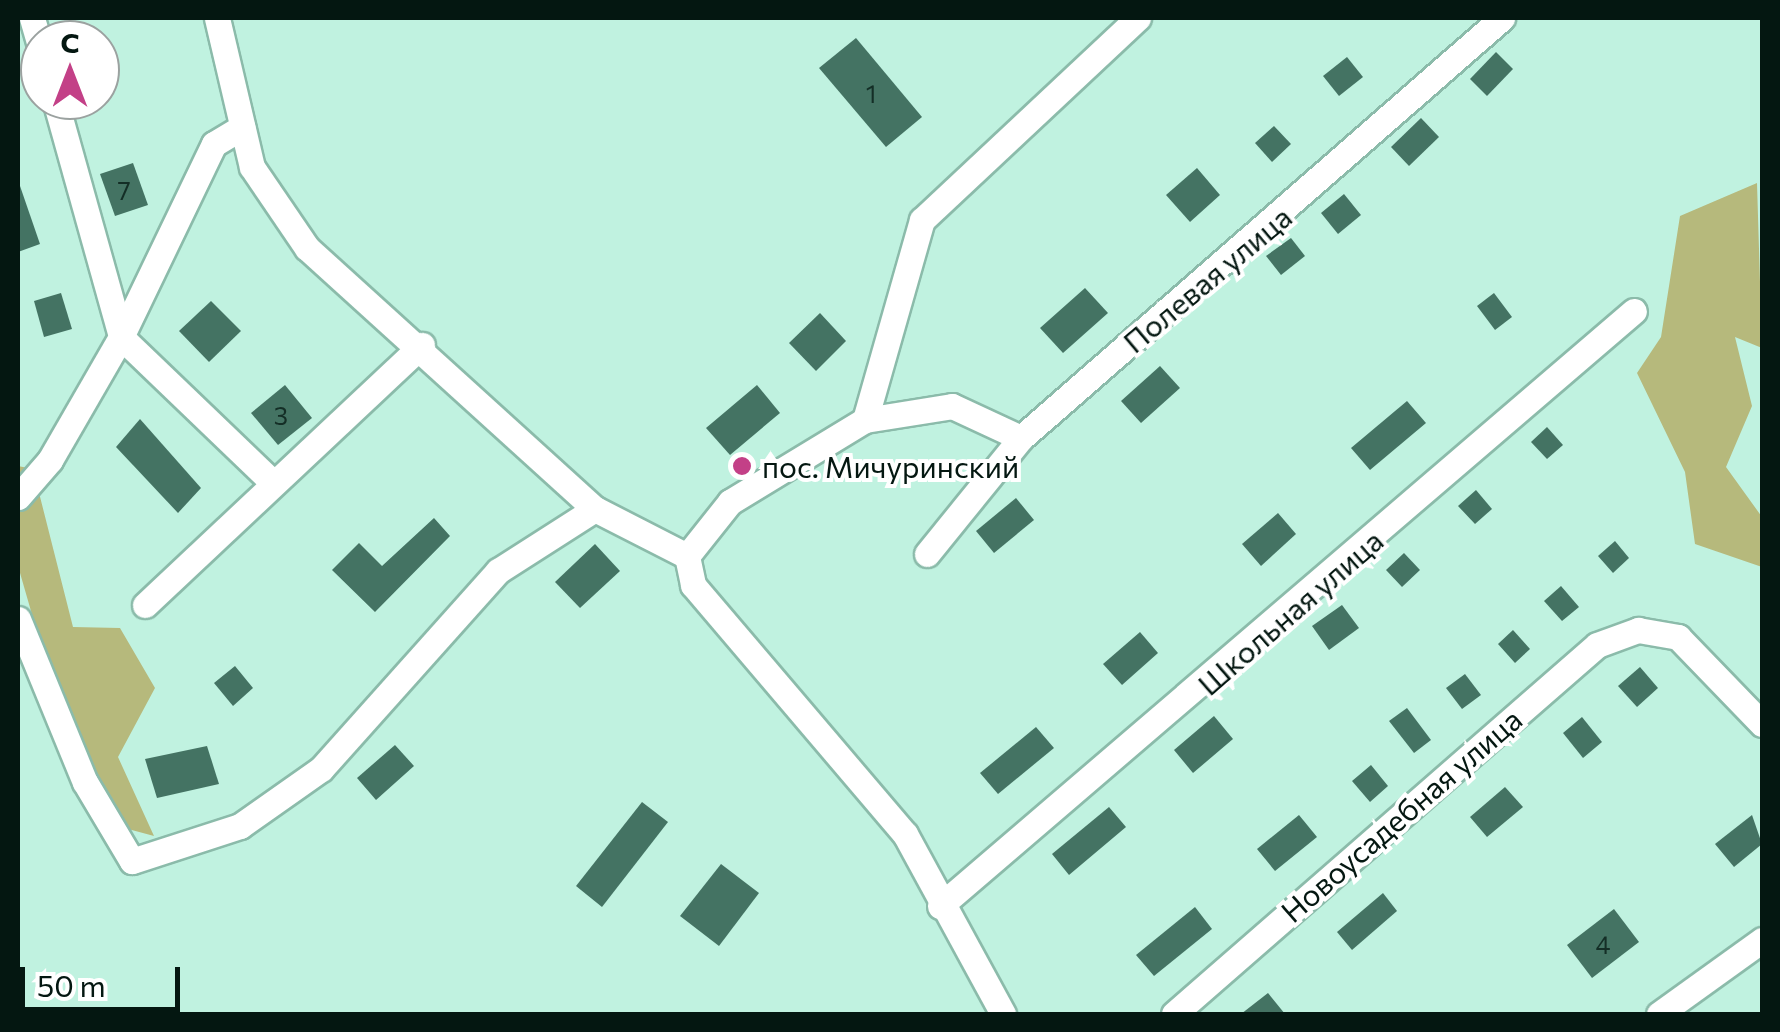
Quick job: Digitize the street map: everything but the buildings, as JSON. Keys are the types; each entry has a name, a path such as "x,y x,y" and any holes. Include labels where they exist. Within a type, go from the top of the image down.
{"street":[{"path":"217,18 252,166 307,248 422,345 595,508 687,556"},
{"path":"865,420 922,220 1138,18"},
{"name":"Полевая улица","path":"927,554 1021,438 1502,18"},
{"path":"60,120 120,337 271,481"},
{"path":"18,497 50,460 120,337 214,144 242,127"},
{"name":"Школьная улица","path":"940,906 1634,311"},
{"path":"145,605 271,481 422,345"},
{"path":"687,556 730,502 865,420 952,406 1021,438"},
{"path":"18,619 85,782 132,861 240,826 321,770 498,571 595,508"},
{"path":"687,556 693,585 905,834 940,906 1003,1014"},
{"name":"Новоусадебная улица","path":"1174,1014 1597,645 1638,630 1678,637 1762,724"},
{"path":"1658,1014 1762,940"}],"green space":[{"path":"1757,183 1762,348 1735,337 1752,406 1726,467 1762,517 1762,567 1695,544 1685,472 1637,373 1661,337 1680,216"},
{"path":"18,466 33,469 73,627 120,628 155,688 118,757 154,836 91,819 18,566"}],"place":[{"name":"пос. Мичуринский","path":"742,466"}]}
